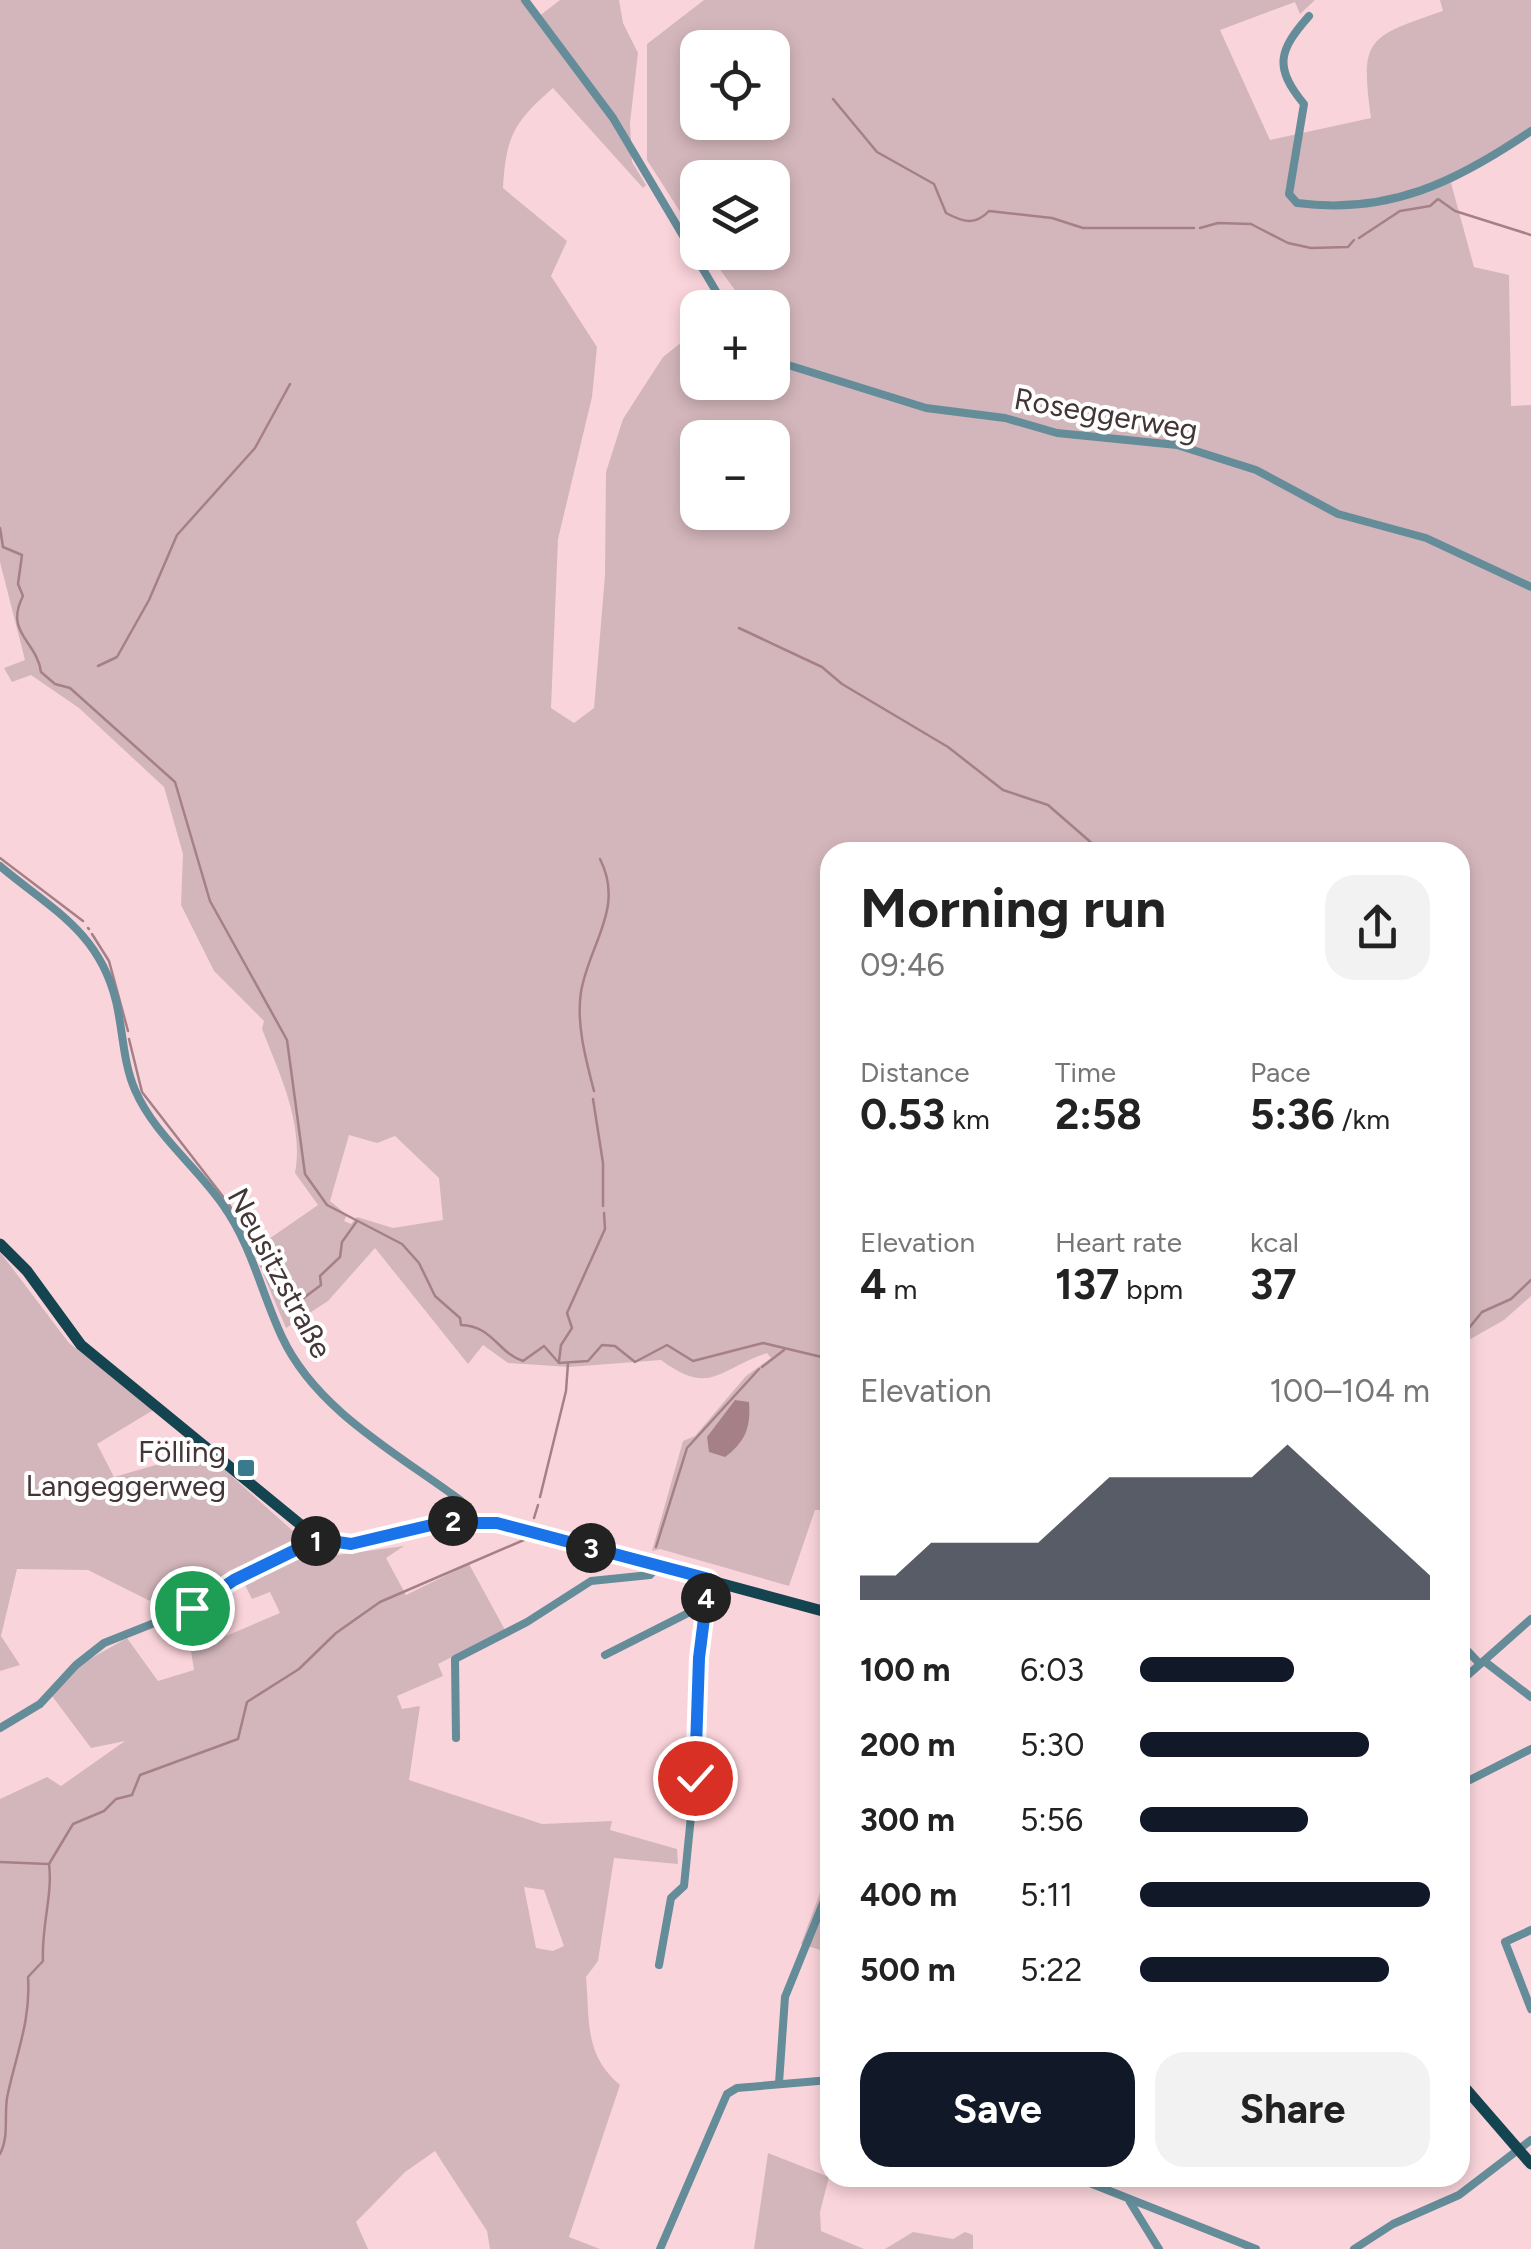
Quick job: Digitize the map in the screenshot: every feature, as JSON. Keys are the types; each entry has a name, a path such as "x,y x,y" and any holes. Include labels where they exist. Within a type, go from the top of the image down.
{"main road":[{"path":"0,1244 27,1271 81,1345 318,1539 351,1544 430,1524 470,1520 497,1523 820,1611"},
{"path":"1470,2093 1531,2164"}],"street":[{"path":"525,0 613,118 715,290"},
{"path":"1309,16 1289,38 1282,58 1287,78 1304,104 1288,194 1298,204 1372,206 1411,196 1491,158 1531,131"},
{"name":"Roseggerweg","path":"790,366 926,408 1005,418 1057,432 1142,440 1192,450 1256,470 1338,514 1426,538 1531,588"},
{"name":"Neusitzstraße","path":"0,866 91,942 113,990 136,1092 238,1230 260,1273 282,1337 305,1373 354,1422 466,1506 470,1520"},
{"path":"0,1728 40,1704 76,1664 104,1644 192,1608 234,1580 318,1539"},
{"path":"456,1738 455,1659 527,1622 591,1582 650,1574 658,1566"},
{"path":"658,1965 671,1898 684,1886 709,1579"},
{"path":"605,1655 704,1605"},
{"path":"1470,1673 1531,1619"},
{"path":"1470,1652 1531,1697"},
{"path":"1470,1779 1531,1749"},
{"path":"778,2083 785,1997 820,1911"},
{"path":"1531,1930 1504,1942 1531,2009"},
{"path":"660,2249 727,2094 737,2088 820,2081"},
{"path":"1470,2186 1531,2140"},
{"path":"1099,2187 1256,2249"},
{"path":"1354,2249 1393,2224 1469,2187"},
{"path":"1128,2199 1159,2249"}],"shaded area":[{"path":"0,0 525,0 538,17 560,0 619,0 623,23 638,53 630,123 632,162 646,185 643,188 553,88 514,131 503,188 567,241 551,276 597,347 592,397 558,539 551,708 574,723 594,708 605,575 606,472 623,419 663,357 680,344 680,400 790,400 790,290 735,290 720,270 790,270 790,160 680,160 680,211 647,160 647,44 704,0 1315,0 1300,14 1295,2 1220,30 1270,140 1371,118 1367,71 1374,44 1398,27 1443,11 1440,0 1531,0 1531,136 1451,183 1474,267 1509,275 1511,406 1531,405 1531,1296 1504,1320 1470,1339 1470,842 820,842 820,1510 815,1510 789,1586 660,1549 652,1551 683,1441 695,1436 746,1376 771,1358 767,1353 703,1378 691,1377 661,1360 569,1367 508,1363 483,1345 468,1364 375,1248 328,1301 286,1328 253,1250 318,1205 295,1173 293,1118 262,1029 264,1021 214,971 181,905 183,854 164,787 79,708 31,675 12,682 4,668 25,660 0,562","holes":["349,1135 377,1143 395,1136 439,1178 443,1220 393,1228 357,1217 351,1224 344,1221 347,1215 330,1201"]},
{"path":"0,1252 69,1343 155,1409 97,1444 114,1477 194,1454 208,1455 322,1557 404,1546 386,1558 406,1595 469,1564 505,1630 438,1664 443,1676 397,1696 402,1709 420,1706 409,1780 542,1824 612,1821 610,1830 677,1849 678,1864 614,1858 598,1961 586,1977 594,2049 620,2085 569,2237 600,2249 490,2249 487,2231 435,2151 405,2172 356,2222 368,2249 0,2249 0,1799 47,1777 61,1786 125,1741 91,1748 52,1696 83,1663 127,1638 158,1681 194,1670 191,1651 280,1613 270,1592 252,1599 239,1573 197,1602 172,1612 88,1570 17,1569 1,1636 20,1665 0,1671","holes":["524,1887 544,1890 564,1946 553,1951 536,1948"]},
{"path":"735,1400 749,1402 745,1434 725,1457 709,1452 707,1437"},
{"path":"820,1893 820,1950 801,1944"},
{"path":"768,2153 820,2173 820,2187 826,2187 820,2212 821,2231 864,2249 754,2249"},
{"path":"913,2232 953,2239 965,2232 973,2235 973,2249 885,2249"}],"waterway":[{"path":"833,99 877,152 934,184 946,213 958,219 974,221 989,211 1052,218 1083,228 1194,228"},
{"path":"1359,238 1400,211 1430,206 1438,199 1455,211 1531,235"},
{"path":"1200,228 1218,223 1251,224 1288,243 1311,248 1348,247 1354,240"},
{"path":"98,666 117,657 149,600 177,535 255,448 290,384"},
{"path":"0,528 3,547 22,555 18,584 23,596 17,619 41,672 55,684 70,688 175,782 210,901 287,1040 305,1174 327,1205 402,1244 419,1263 435,1296 460,1318 461,1325 481,1330 523,1361 544,1346 559,1363 588,1361 602,1345 615,1346 635,1362 667,1345 693,1361 763,1343 820,1357"},
{"path":"739,628 822,667 842,684 948,747 1003,790 1048,805 1091,842"},
{"path":"0,858 83,921"},
{"path":"594,1091 583,1042 580,1004 585,975 607,910 607,877 600,859"},
{"path":"92,934 109,961 128,1031"},
{"path":"129,1039 142,1092 228,1203 252,1243"},
{"path":"593,1099 603,1163 603,1206"},
{"path":"559,1361 561,1345 572,1328 567,1313 605,1229 604,1213"},
{"path":"274,1290 301,1300 321,1285 320,1276 340,1257 342,1242 357,1221"},
{"path":"255,1249 270,1284"},
{"path":"1470,1327 1482,1312 1511,1299 1531,1280"},
{"path":"762,1367 784,1350"},
{"path":"540,1497 566,1391 568,1363"},
{"path":"656,1547 687,1448 759,1369"},
{"path":"534,1518 538,1505"},
{"path":"0,2154 5,2139 8,2093 25,2021 28,1977 43,1961 49,1864 73,1824 104,1811 116,1799 132,1795 140,1775 238,1739 247,1702 299,1669 336,1633 380,1602 526,1539"},
{"path":"0,1862 48,1864"}],"place":[{"name":"Fölling Langeggerweg","path":"246,1468"}],"route":[{"path":"192,1608 234,1580 318,1539 351,1544 462,1520 497,1523 709,1579 699,1658 695,1778"}]}
